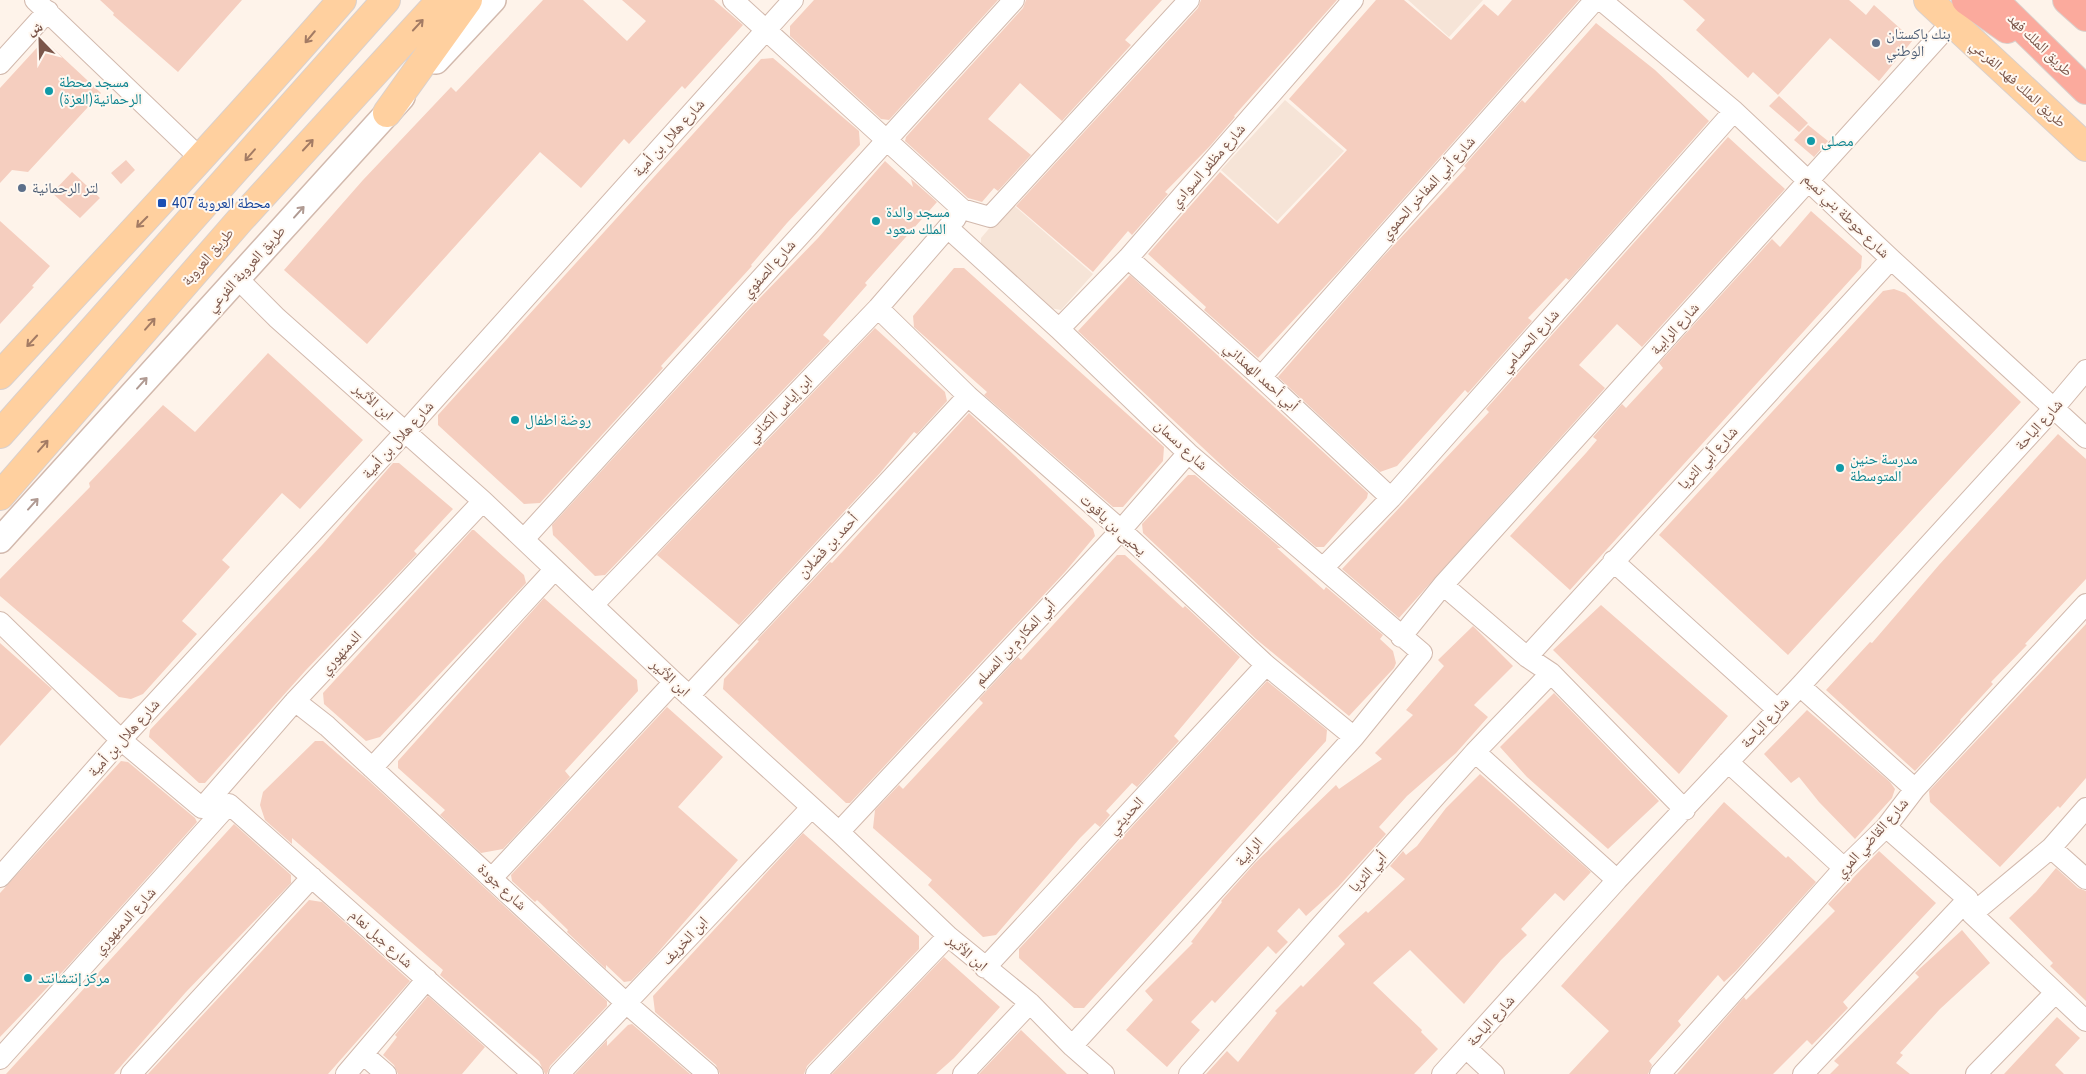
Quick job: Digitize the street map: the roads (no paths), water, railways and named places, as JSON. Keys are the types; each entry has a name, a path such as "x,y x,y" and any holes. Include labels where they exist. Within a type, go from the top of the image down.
{"highway":[{"path":"1966,0 1985,15 2046,51"},
{"name":"طريق الملك فهد","path":"1994,0 2086,90"},
{"path":"2067,0 2086,17"}],"main road":[{"path":"0,434 214,196 386,0"},
{"name":"طريق العروبة","path":"0,496 240,220 441,0"},
{"path":"387,113 468,0"},
{"name":"طريق الملك فهد الفرعي","path":"1928,0 2086,147"},
{"path":"0,375 162,203 200,158 308,40 340,1"}],"street":[{"name":"طريق العروبة الفرعي","path":"0,540 387,113 493,0"},
{"path":"733,0 962,209 990,217 1189,0"},
{"name":"شارع هلال بن أمية","path":"0,877 121,740 406,432 793,0"},
{"name":"شارع الصفوي","path":"524,538 1014,0"},
{"name":"شارع مظفر السوادي","path":"1059,329 1128,258 1353,0"},
{"name":"شارع أبي المفاخر الحموي","path":"1261,377 1595,0"},
{"name":"شارع حوطة بني تميم","path":"1601,0 1734,111 1810,180 1891,259 2086,438"},
{"path":"0,64 41,5 200,158"},
{"name":"شارع الرابية","path":"1401,636 1443,585 1951,23"},
{"name":"شارع الحسامي","path":"1323,568 1391,498 1734,111"},
{"name":"ابن إياس الكناني","path":"593,605 878,308 948,228 962,209"},
{"name":"شارع دسمان","path":"948,228 1059,329 1188,453 1422,653"},
{"name":"أبي أحمد الهمذاني","path":"1128,258 1261,377 1391,498"},
{"name":"شارع أبي الثريا","path":"1527,658 1613,561 1891,259"},
{"name":"ابن الأثير","path":"238,279 277,318 483,500 674,682 839,832 948,936 1030,1003 1101,1073"},
{"name":"يحيى بن ياقوت","path":"878,308 968,396 1121,530 1266,665 1354,737"},
{"name":"شارع الباحة","path":"1442,1074 1617,880 1800,686 2054,408 2086,370"},
{"name":"أحمد بن فضلان","path":"689,696 968,396"},
{"name":"أبي المكارم بن المسلم","path":"839,832 1121,530 1188,453"},
{"name":"الدمنهوري","path":"202,808 295,701 483,500"},
{"path":"1613,561 1777,709"},
{"path":"372,768 555,569"},
{"path":"1443,585 1527,658 1551,673 1685,810"},
{"name":"شارع القاضي المري","path":"1660,1074 1844,868 1886,827 1915,789 2086,604"},
{"path":"0,622 121,740 202,808 229,804"},
{"name":"الرابية","path":"1072,1046 1354,737 1422,653"},
{"name":"الحديثي","path":"985,968 1266,665"},
{"name":"أبي الثريا","path":"1189,1074 1475,752 1551,673"},
{"path":"492,878 674,682"},
{"path":"1800,686 1915,789"},
{"name":"شارع جودة","path":"295,701 327,726 626,1004 708,1074"},
{"path":"1475,752 1617,880"},
{"path":"1728,762 1844,868"},
{"name":"شارع جبل نعام","path":"229,804 533,1074"},
{"name":"شارع الدمنهوري","path":"0,1059 229,804"},
{"name":"ابن الخريف","path":"559,1074 811,808"},
{"path":"1803,1074 1970,907 2051,848 2086,808"},
{"path":"1886,827 2086,1021"},
{"path":"2051,848 2086,879"},
{"path":"131,1074 312,876"},
{"path":"816,1074 948,936"},
{"path":"346,1074 427,979"},
{"path":"1981,1073 2056,993"},
{"path":"963,1074 1030,1003"},
{"path":"1466,1048 1494,1074"},
{"path":"364,1054 386,1074"}],"place":[{"name":"بنك باكستان الوطني","path":"1876,43"},
{"name":"مسجد محطة الرحمانية(العزة)","path":"49,91"},
{"name":"مصلى","path":"1811,141"},
{"name":"لتر الرحمانية","path":"22,188"},
{"name":"محطة العروبة 407","path":"162,203"},
{"name":"مسجد والدة الملك سعود","path":"876,221"},
{"name":"روضة اطفال","path":"515,420"},
{"name":"مدرسة حنين المتوسطة","path":"1840,468"},
{"name":"مركز إنتشانتد","path":"28,978"}]}
